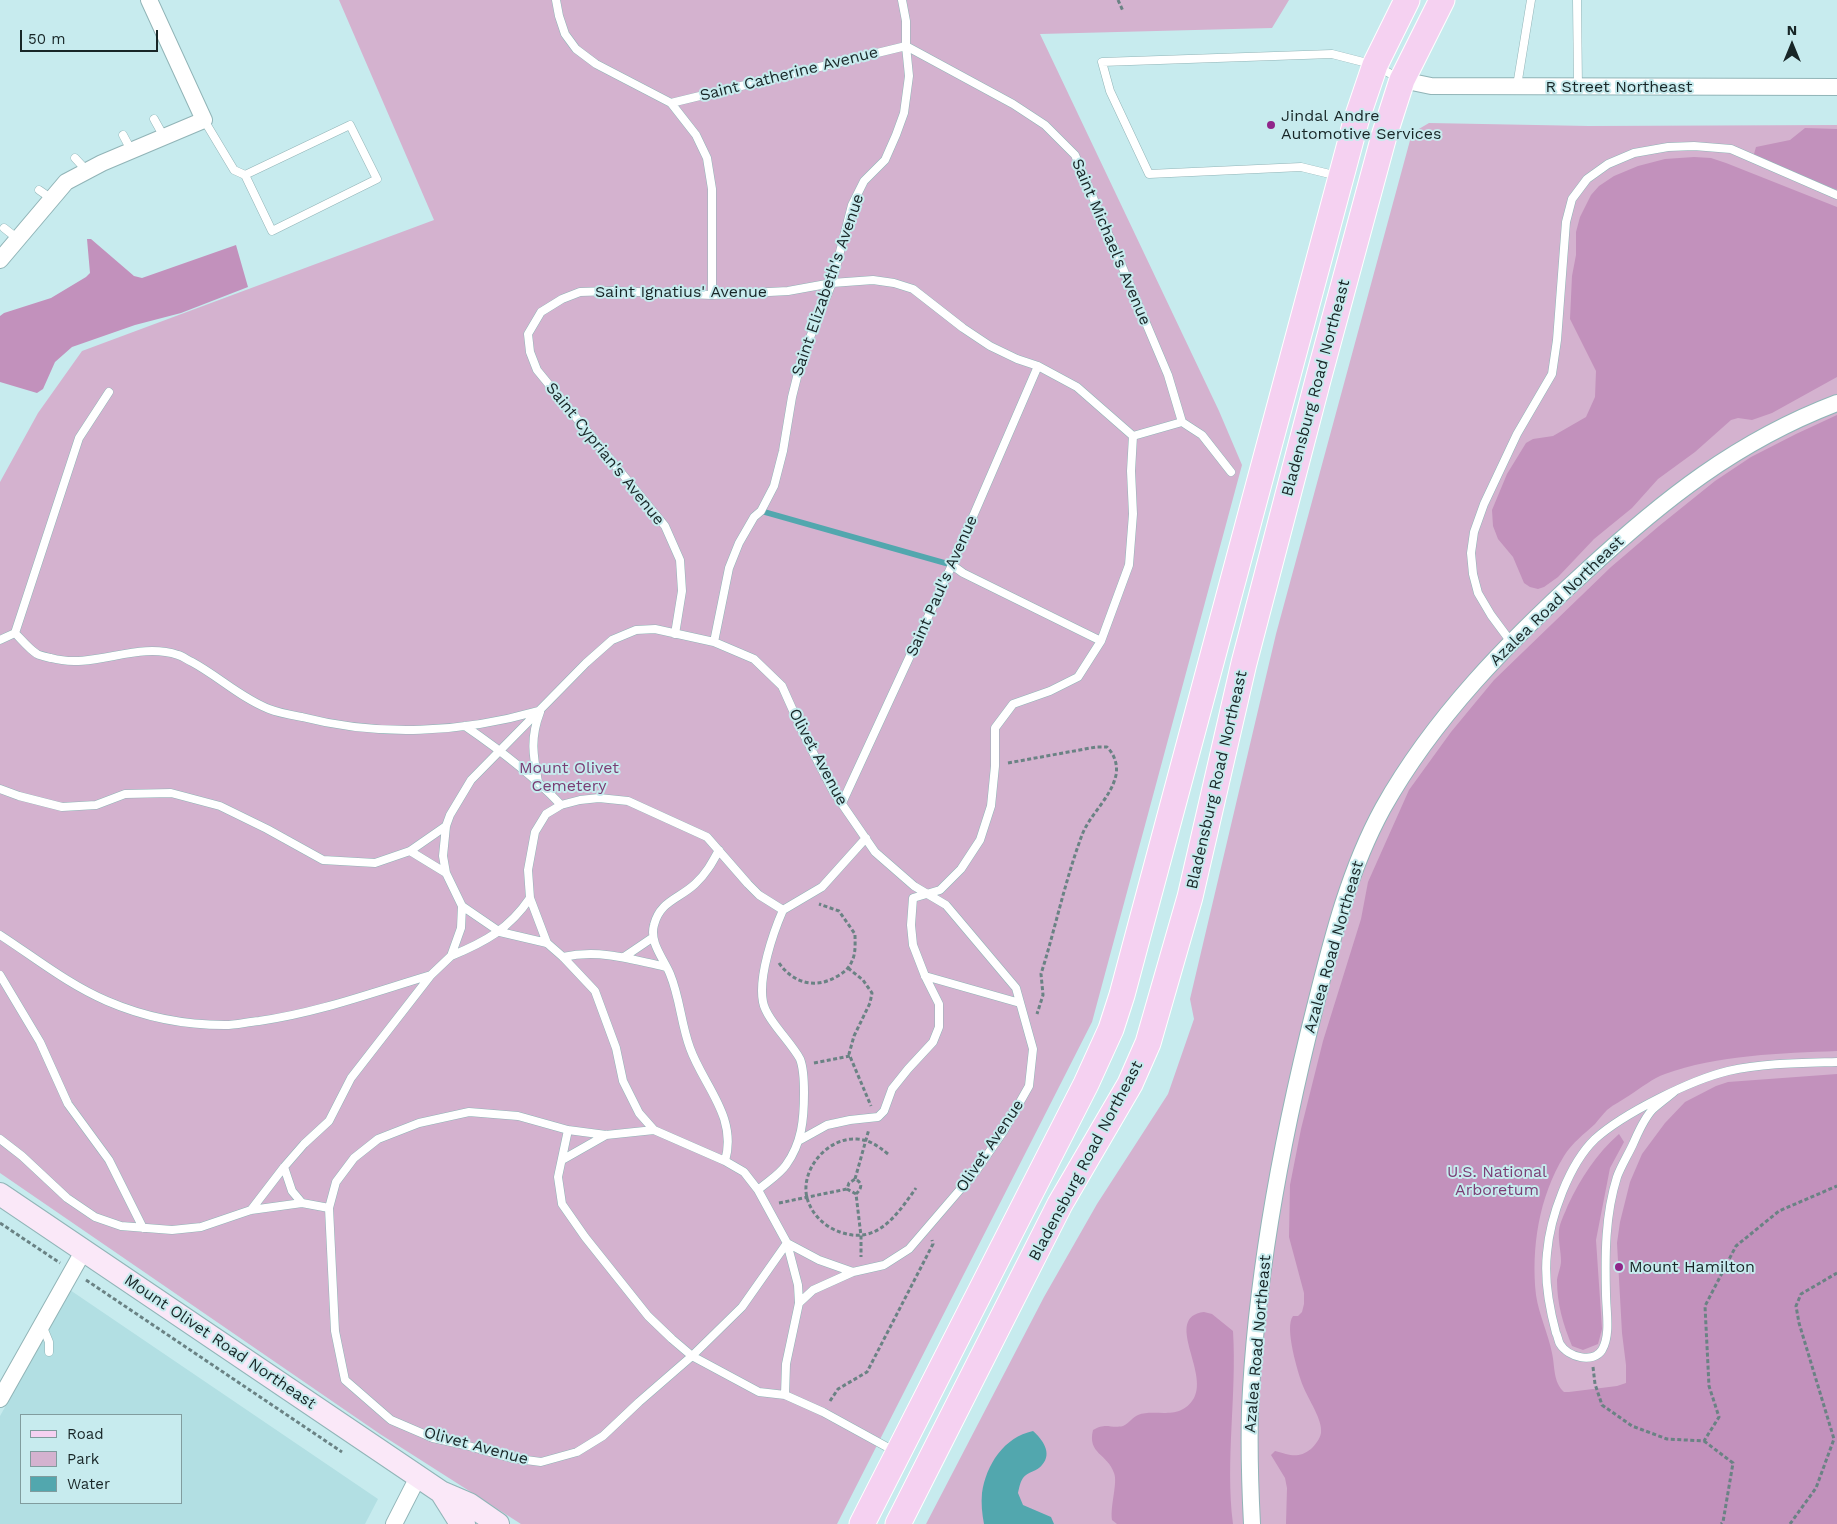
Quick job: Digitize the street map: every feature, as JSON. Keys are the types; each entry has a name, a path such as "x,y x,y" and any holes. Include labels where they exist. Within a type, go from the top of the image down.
{"main road":[{"name":"Bladensburg Road Northeast","path":"862,1524 1086,1084 1111,1029 1122,995 1356,121 1375,65 1407,0"},
{"name":"Bladensburg Road Northeast","path":"898,1524 1060,1204 1130,1084 1148,1043 1190,897 1244,663 1384,136 1402,80 1442,0"},
{"path":"1288,373 1318,380"},
{"name":"Mount Olivet Road Northeast","path":"0,1194 440,1492 469,1504 498,1524"},
{"path":"920,1412 947,1428"},
{"path":"881,1487 910,1502"},
{"name":"Mount Olivet Road Northeast","path":"440,1492 458,1519 464,1524"}],"street":[{"path":"0,260 18,239 45,195 87,170 204,120 149,0"},
{"name":"R Street Northeast","path":"1402,80 1431,86 1837,88"},
{"name":"Azalea Road Northeast","path":"1252,1524 1251,1393 1256,1325 1280,1159 1301,1063 1345,897 1356,864 1372,829 1407,770 1449,712 1511,642 1605,552 1688,485 1733,454 1766,434 1837,403"},
{"path":"0,1399 84,1250"},
{"path":"394,1524 418,1477"}],"lane":[{"path":"556,0 559,16 566,34 576,49 596,64 671,103 696,136 707,158 712,189 712,294"},
{"path":"902,0 906,21 906,46"},
{"path":"1517,86 1532,0"},
{"path":"1577,0 1578,86"},
{"name":"Saint Catherine Avenue","path":"671,103 906,46"},
{"name":"Saint Elizabeth's Avenue","path":"714,642 729,568 739,543 754,517 761,511 774,486 802,357 832,283 841,241 852,205 864,181 885,160 904,113 909,76 906,46"},
{"name":"Saint Michael's Avenue","path":"906,46 1013,104 1045,125 1075,155 1168,375 1182,422"},
{"path":"1342,177 1301,168 1149,174 1110,91 1102,62 1332,54 1375,65 1402,80"},
{"path":"154,119 164,137"},
{"path":"204,120 234,170 245,175 272,232 377,179 350,124 245,175"},
{"path":"122,135 131,150"},
{"path":"1511,642 1491,615 1478,593 1473,574 1471,552 1474,532 1484,504 1517,434 1552,374 1557,340 1566,222 1572,198 1587,179 1608,164 1634,154 1668,147 1694,146 1731,150 1837,196"},
{"path":"75,158 87,170"},
{"path":"4,228 18,239"},
{"name":"Saint Ignatius' Avenue","path":"528,334 541,312 562,299 580,292 712,294 788,290 832,283 872,280 894,283 914,289 963,328 990,346 1017,359 1038,366 1076,387 1133,436"},
{"name":"Saint Cyprian's Avenue","path":"528,334 530,352 537,370 666,526 680,560 682,591 675,634"},
{"name":"Saint Paul's Avenue","path":"842,803 952,565 1038,366"},
{"path":"0,640 15,633 79,438 109,392"},
{"path":"800,1140 827,1125 850,1120 875,1118 884,1111 892,1089 933,1042 940,1027 939,1004 925,976 914,945 911,926 914,898 940,890 961,869 980,840 991,806 995,766 995,728 1012,704 1050,691 1078,677 1101,641 1129,565 1133,514 1131,471 1133,436 1182,422 1202,435 1230,472"},
{"path":"952,565 963,573 1101,641"},
{"name":"Olivet Avenue","path":"446,826 450,814 471,780 586,662 612,640 636,630 654,629 714,642 754,659 782,686 804,735 833,791 875,852 914,886 946,905 1016,988 1032,1049 1029,1086 1003,1132 976,1171 909,1249 884,1265 856,1271 813,1290 798,1303"},
{"path":"15,633 37,655 62,661 101,660 145,650 178,655 207,670 234,690 269,709 323,722 387,730 423,730 507,720 541,710"},
{"path":"538,782 532,749 534,728 541,710"},
{"path":"465,726 500,750 538,782 561,805"},
{"path":"2,790 62,807 96,805 125,794 171,793 220,806 323,860 375,863 410,851 446,826"},
{"path":"547,943 530,898 528,870 535,832 546,814 561,805 580,800 599,798 628,801 707,837 754,890 783,910"},
{"path":"446,826 443,856 446,873 462,906 461,928 451,956"},
{"path":"758,1190 786,1166 800,1140 804,1110 804,1079 800,1060 763,1004 761,982 775,928 783,910 822,887 866,838"},
{"path":"719,850 708,870 693,886 674,898 658,912 652,938 676,989 690,1050 712,1090 725,1119 727,1152 724,1161"},
{"path":"410,851 446,873"},
{"path":"251,1210 304,1144 329,1121 351,1078 431,975 451,956 474,947 500,932 530,898"},
{"path":"462,906 500,932 547,943 563,956 594,991 616,1048 623,1081 639,1113 654,1130 724,1161 744,1172 758,1190 787,1243 798,1285 798,1303 786,1364 785,1395"},
{"path":"0,935 69,980 105,1000 139,1014 178,1022 226,1025 288,1017 431,975"},
{"path":"624,956 652,938"},
{"path":"563,956 580,953 624,956 666,967"},
{"path":"0,975 40,1042 68,1104 109,1160 143,1228"},
{"path":"925,976 1020,1003"},
{"path":"1675,1092 1651,1111 1617,1176 1610,1208 1606,1248 1607,1334 1601,1350 1591,1358 1582,1358 1569,1353 1560,1345 1551,1316 1546,1276 1547,1252 1556,1211 1570,1176 1587,1148 1624,1117 1675,1092 1703,1079 1730,1071 1795,1064 1837,1062"},
{"name":"Olivet Avenue","path":"606,1135 568,1130 518,1116 469,1112 419,1123 378,1139 354,1158 336,1182 329,1208 335,1331 345,1380 392,1420 433,1438 511,1458 541,1462 577,1452 603,1436 692,1356 742,1307 787,1243"},
{"path":"568,1130 558,1177 562,1204 585,1237 648,1316 692,1356 759,1392 785,1395 823,1412 898,1453"},
{"path":"562,1160 606,1135 654,1130"},
{"path":"0,1139 22,1156 67,1198 95,1217 121,1226 172,1230 201,1227 251,1210 302,1203 329,1208"},
{"path":"284,1167 292,1191 302,1203"},
{"path":"787,1243 819,1260 856,1271"},
{"path":"42,1325 49,1342 50,1352"}],"path":[{"path":"1118,0 1123,11"},
{"path":"995,766 1096,747 1107,747 1112,752 1116,764 1116,774 1110,789 1083,834 1041,974 1043,995 1030,1039"},
{"path":"770,950 784,970 791,976 805,982 819,984 830,981 844,973 848,968 852,960 855,934 845,917 839,912 819,904 799,900"},
{"path":"847,1189 849,1183 855,1179 875,1118 850,1056 854,1036 870,1003 872,993 862,980 848,968"},
{"path":"801,1065 850,1056"},
{"path":"888,1154 874,1143 866,1141 849,1140 839,1142 827,1148 818,1157 810,1170 807,1181 807,1197 816,1216 824,1225 851,1236 861,1236 883,1227 893,1218 916,1188"},
{"path":"855,1179 860,1181 862,1186 861,1190 856,1194"},
{"path":"1704,1441 1719,1417 1710,1386 1705,1306 1736,1246 1778,1211 1837,1186"},
{"path":"766,1205 847,1189 856,1194"},
{"path":"856,1194 861,1236 856,1271"},
{"path":"0,1223 343,1452"},
{"path":"823,1412 838,1389 867,1372 933,1244 930,1226"},
{"path":"1790,1524 1816,1488 1834,1439 1799,1323 1796,1306 1801,1294 1837,1273"},
{"path":"1591,1358 1594,1384 1602,1405 1632,1426 1667,1439 1704,1441 1733,1463 1723,1522 1721,1524"}],"shaded area":[{"path":"70,1290 378,1499 365,1524 0,1524 0,1416"}],"green space":[{"name":"Mount Olivet Cemetery","path":"339,0 1289,0 1272,28 1040,34 1219,411 1242,465 1092,1022 837,1524 521,1524 380,1434 0,1173 0,482 38,413 82,351 434,220"},
{"name":"U.S. National Arboretum","path":"1429,123 1589,126 1837,125 1837,1524 926,1524 1044,1297 1097,1204 1168,1094 1194,1019 1190,999 1276,634 1412,133"},
{"path":"1805,128 1837,129 1837,190 1755,157 1756,147 1790,140"},
{"path":"1711,158 1726,163 1837,207 1837,377 1772,413 1752,420 1738,418 1731,420 1695,452 1658,479 1632,508 1594,539 1558,577 1544,587 1538,589 1530,587 1524,583 1513,557 1498,539 1493,526 1492,510 1507,474 1526,443 1533,439 1553,436 1586,417 1595,397 1596,371 1570,319 1572,276 1576,255 1576,232 1580,217 1591,195 1599,186 1614,176 1638,166 1665,159"},
{"path":"87,239 91,239 134,276 142,278 236,245 248,287 181,313 135,325 72,347 55,362 43,389 37,393 0,382 0,316 51,298 86,277 90,273"},
{"path":"1837,415 1837,1051 1750,1056 1685,1068 1656,1078 1610,1108 1571,1147 1555,1172 1548,1188 1539,1223 1536,1241 1535,1277 1537,1302 1553,1358 1556,1379 1560,1388 1564,1392 1569,1392 1617,1386 1626,1383 1617,1243 1630,1182 1642,1154 1665,1123 1685,1102 1716,1086 1728,1082 1837,1074 1837,1524 1286,1524 1287,1488 1285,1478 1271,1455 1275,1451 1294,1455 1302,1454 1313,1447 1321,1433 1318,1416 1301,1380 1291,1340 1291,1322 1293,1316 1298,1316 1302,1312 1304,1293 1289,1237 1290,1185 1301,1129 1323,1041 1361,919 1368,882 1409,790 1451,732 1494,680 1611,567 1715,481 1751,457"},
{"path":"1619,1134 1624,1142 1610,1168 1596,1240 1602,1329 1598,1344 1583,1350 1572,1346 1559,1306 1557,1280 1561,1261 1559,1230 1561,1221 1578,1185 1596,1158"},
{"path":"1204,1312 1212,1314 1233,1331 1234,1380 1230,1476 1233,1524 1117,1524 1112,1520 1114,1473 1095,1449 1092,1438 1093,1430 1102,1426 1123,1426 1138,1415 1175,1412 1182,1410 1188,1405 1194,1398 1197,1387 1187,1335 1187,1324 1192,1316"}],"water":[{"path":"1033,1431 1043,1442 1046,1456 1040,1467 1023,1478 1018,1493 1023,1505 1051,1517 1054,1524 984,1524 982,1493 992,1463 1013,1439"}],"waterway":[{"path":"761,511 952,565"}],"place":[{"name":"Jindal Andre Automotive Services","path":"1271,125"},
{"name":"Mount Hamilton","path":"1619,1267"}]}
